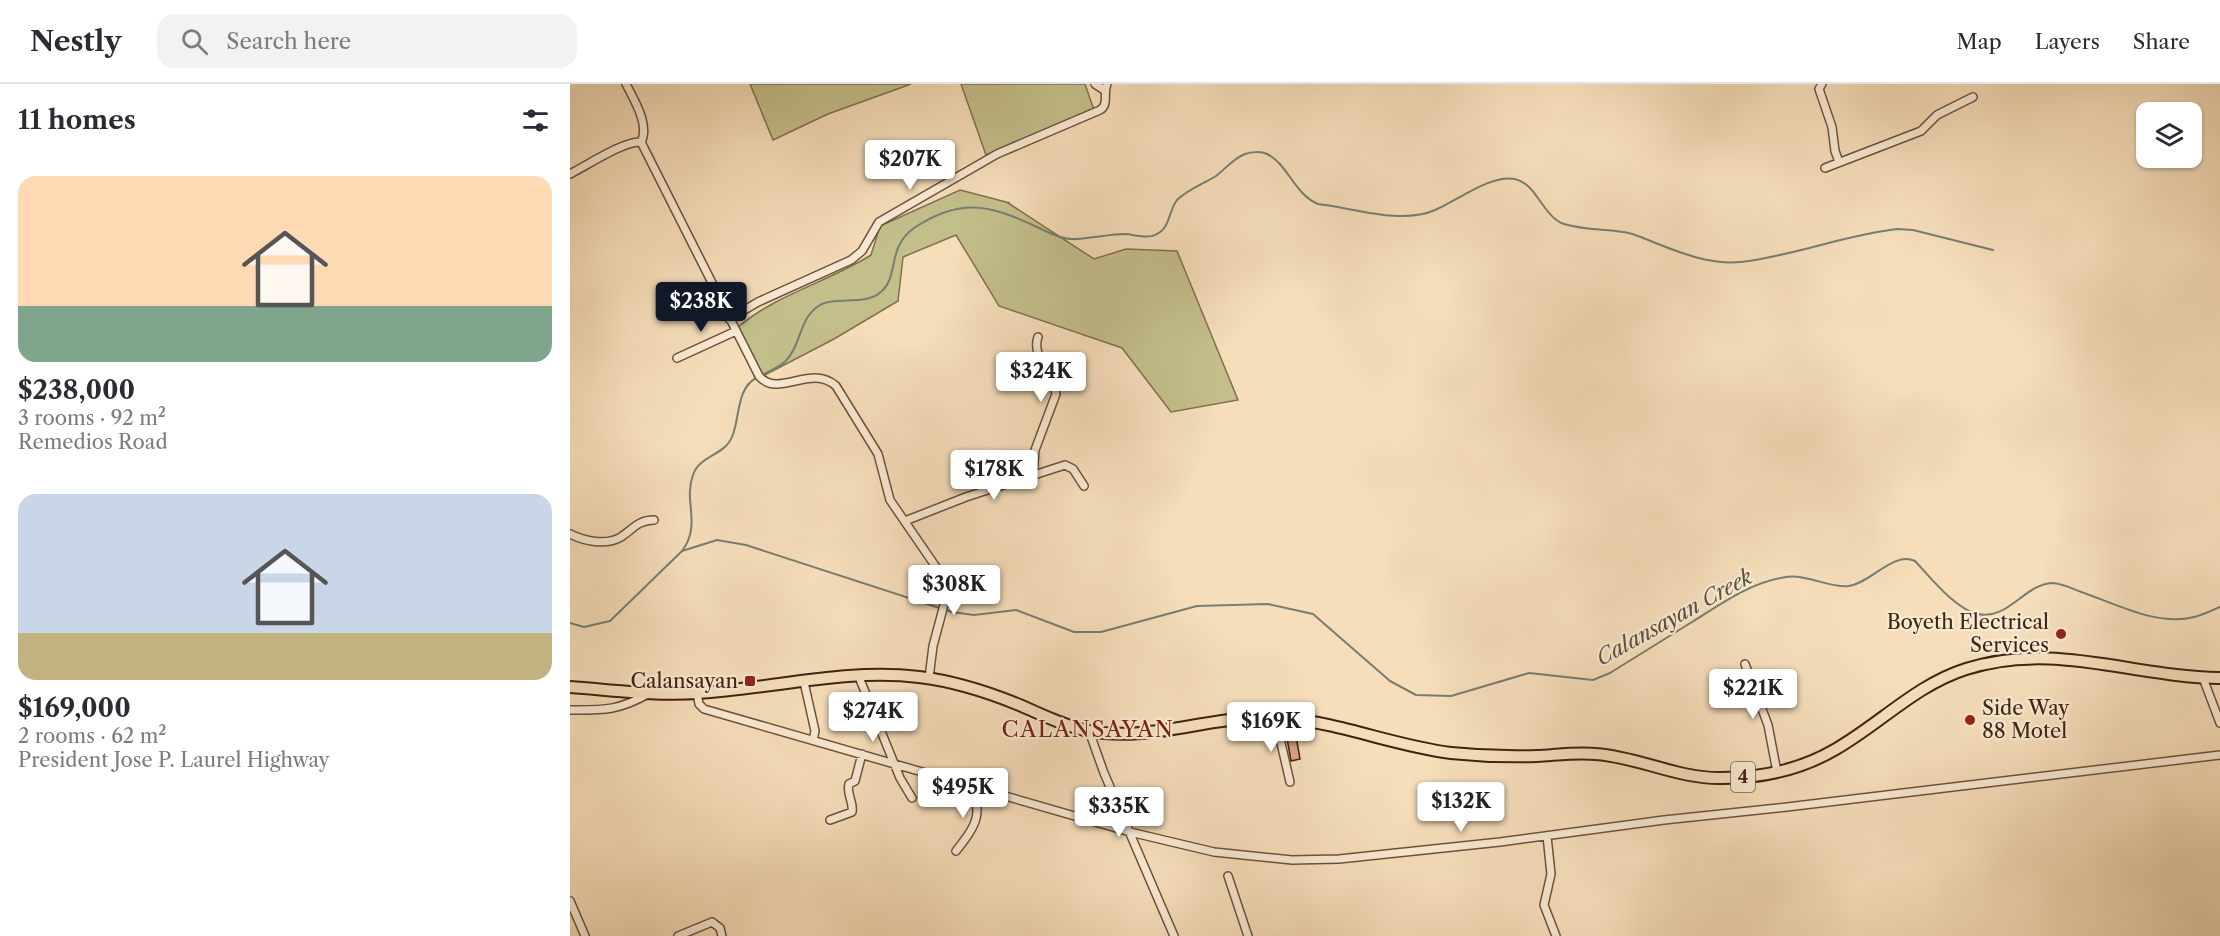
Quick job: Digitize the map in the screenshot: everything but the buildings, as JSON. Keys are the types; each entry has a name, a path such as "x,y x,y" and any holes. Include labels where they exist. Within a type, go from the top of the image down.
{"highway":[{"name":"4","path":"570,687 649,693 697,693 804,681 904,676 929,678 975,688 1089,731 1138,732 1275,717 1322,723 1447,753 1507,757 1593,753 1670,772 1711,778 1777,772 1833,751 1902,702 1935,683 1967,668 1989,663 2015,658 2062,657 2203,678 2220,678"}],"street":[{"path":"626,84 644,125 645,134 641,142"},
{"path":"729,319 758,302 850,260 862,251 879,222 997,154 1100,110 1105,102 1106,87 1095,84"},
{"path":"1822,84 1819,89 1832,127 1839,162"},
{"path":"1825,168 1921,131 1938,114 1973,97"},
{"path":"570,174 615,150 633,142 641,142"},
{"path":"641,142 735,331 763,382 775,385 818,377 829,380 836,386 878,454 890,500 947,582 948,593 936,631 929,678"},
{"path":"677,358 735,331"},
{"path":"1033,475 1035,450 1056,394 1055,384 1036,348 1038,337"},
{"path":"905,521 966,497 1033,475 1070,466 1084,486"},
{"path":"570,534 581,540 612,540 620,537 637,523 654,520"},
{"path":"1745,664 1768,725 1777,772"},
{"path":"859,677 895,764 912,798"},
{"path":"2203,678 2220,723"},
{"path":"804,681 815,731 813,740"},
{"path":"570,710 608,710 632,702 649,693"},
{"path":"697,693 699,704 704,709 1130,832 1214,852 1292,860 1340,859 1547,836 2220,755"},
{"path":"1275,717 1290,782"},
{"path":"1089,731 1104,773 1174,936"},
{"path":"830,820 852,812 853,807 847,789 858,776 862,754"},
{"path":"956,851 977,821 976,796 967,784"},
{"path":"1547,836 1551,874 1544,905 1556,936"},
{"path":"1228,876 1248,936"},
{"path":"570,901 585,936"},
{"path":"678,936 712,922 720,928 722,936"}],"shaded area":[{"path":"750,84 911,84 828,114 773,140"},
{"path":"961,84 1085,84 1094,110 986,155"},
{"path":"960,190 1010,203 1008,203 1094,259 1126,249 1177,251 1238,400 1171,412 1122,348 999,306 956,235 903,257 898,301 834,339 763,376 738,327 769,306 871,255 880,226"}],"waterway":[{"path":"762,375 778,367 788,358 804,323 817,307 832,301 867,299 882,291 890,277 900,244 914,228 931,218 961,208 990,209 1067,239 1126,234 1150,236 1164,228 1174,204 1181,196 1216,176 1237,158 1253,152 1265,153 1274,159 1303,193 1318,204 1377,214 1407,216 1435,210 1495,180 1515,179 1529,187 1551,215 1564,224 1630,233 1685,254 1718,262 1760,259 1897,229 1913,230 1993,250"},
{"path":"682,551 691,532 690,485 693,475 701,464 729,443 735,430 745,389 756,378"},
{"name":"Calansayan Creek","path":"570,623 584,627 610,621 682,551 717,540 746,545 952,612 974,615 1016,610 1074,632 1101,632 1197,606 1268,604 1313,614 1390,681 1416,695 1451,696 1529,673 1593,680 1610,673 1725,601 1761,584 1794,577 1849,586 1857,584 1898,560 1907,559 1915,561 1952,600 1978,614 1988,615 1998,612 2033,589 2052,583 2153,617 2181,619 2204,614 2220,607"}],"place":[{"name":"Boyeth Electrical Services","path":"2061,634"},
{"name":"Calansayan","path":"750,681"},
{"name":"Side Way 88 Motel","path":"1970,720"}],"district":[{"name":"CALANSAYAN","path":"1088,729"}]}
